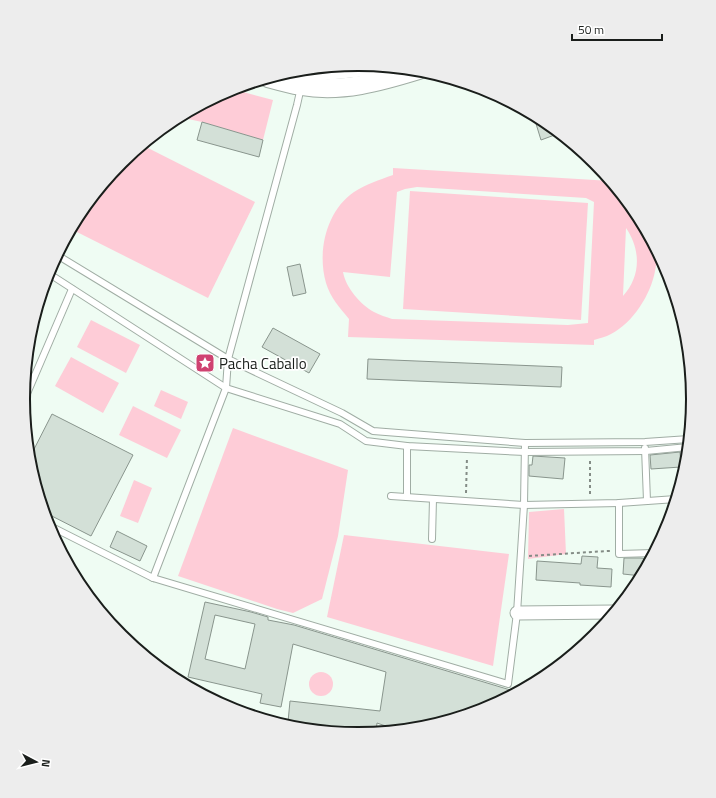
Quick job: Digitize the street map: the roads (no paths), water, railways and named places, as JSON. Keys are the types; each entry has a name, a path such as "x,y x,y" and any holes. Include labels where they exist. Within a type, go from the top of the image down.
{"main road":[{"path":"301,78 313,74"},
{"path":"290,78 301,78 345,88 368,85 404,74"}],"street":[{"path":"517,613 607,612"}],"lane":[{"path":"153,578 226,388 228,359 297,105 301,78"},
{"path":"62,258 228,359 342,413 373,431 525,443 645,442 683,439"},
{"path":"54,277 226,388 340,424 366,441 408,446 524,452 646,451 682,447"},
{"path":"31,385 72,289"},
{"path":"645,442 647,501"},
{"path":"57,530 153,578 508,684 517,613 521,557 525,443"},
{"path":"407,497 408,446"},
{"path":"391,496 524,505 619,503 670,499"},
{"path":"432,539 433,499"},
{"path":"619,503 619,554 647,553"}],"place":[{"name":"Pacha Caballo","path":"205,363"}]}
